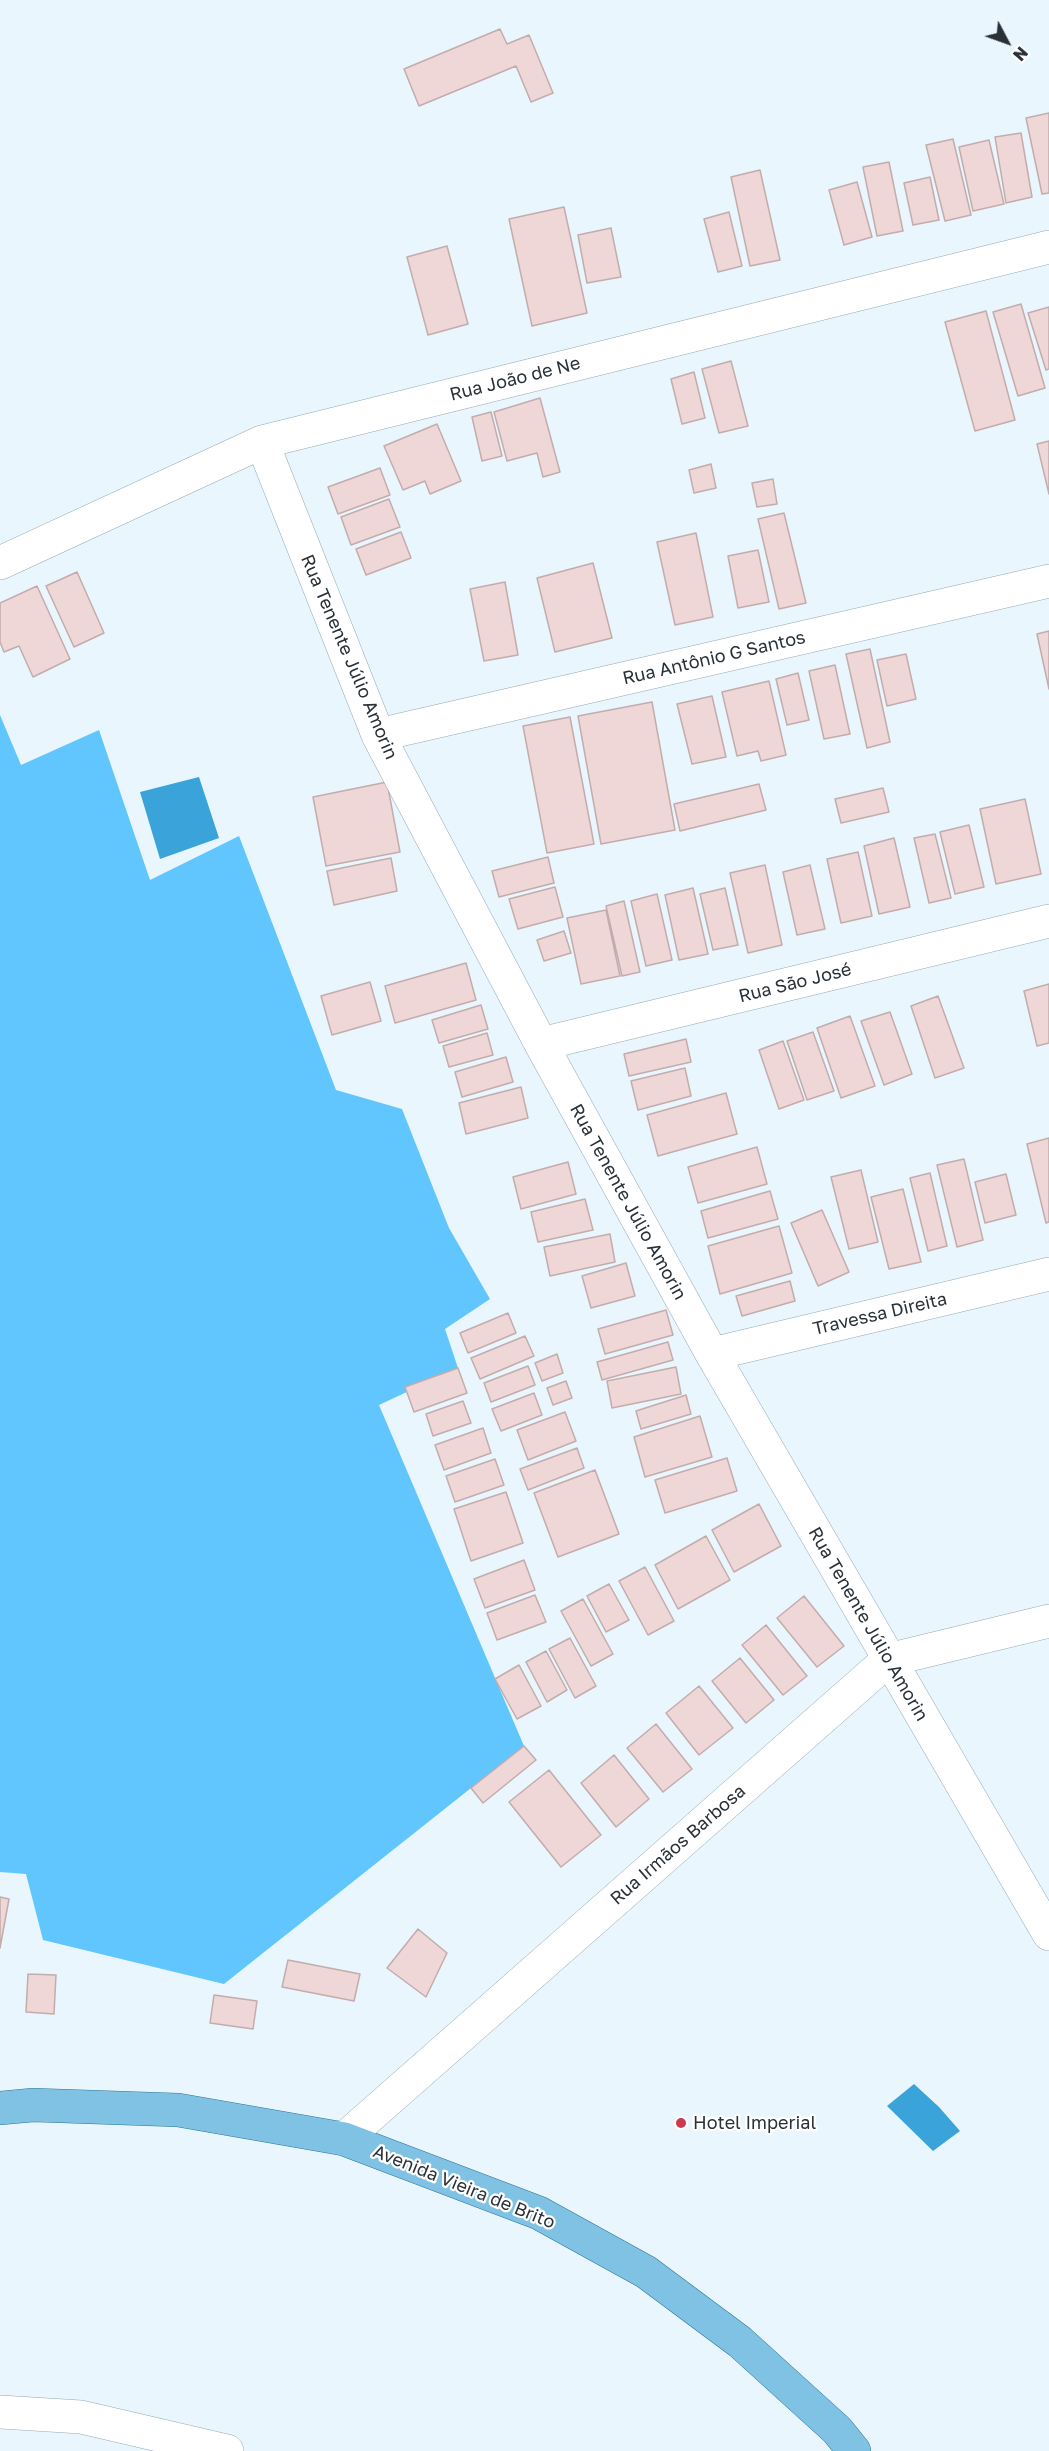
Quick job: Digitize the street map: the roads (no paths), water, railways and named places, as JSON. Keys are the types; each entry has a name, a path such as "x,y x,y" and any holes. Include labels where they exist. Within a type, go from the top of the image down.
{"main road":[{"name":"Avenida Vieira de Brito","path":"0,2108 33,2105 178,2110 344,2139 539,2213 646,2272 740,2342 837,2430 854,2451"}],"street":[{"name":"Rua João de Ne","path":"0,563 262,442 1049,247"},
{"name":"Rua Tenente Júlio Amorin","path":"262,442 378,735 541,1044 712,1354 1049,1934"},
{"name":"Rua Antônio G Santos","path":"378,735 1049,581"},
{"name":"Rua São José","path":"541,1044 1049,921"},
{"name":"Travessa Direita","path":"712,1354 1049,1274"},
{"name":"Rua Irmãos Barbosa","path":"344,2139 888,1660 1049,1621"},
{"path":"0,2412 81,2417 227,2451"}],"place":[{"name":"Hotel Imperial","path":"681,2123"}]}
